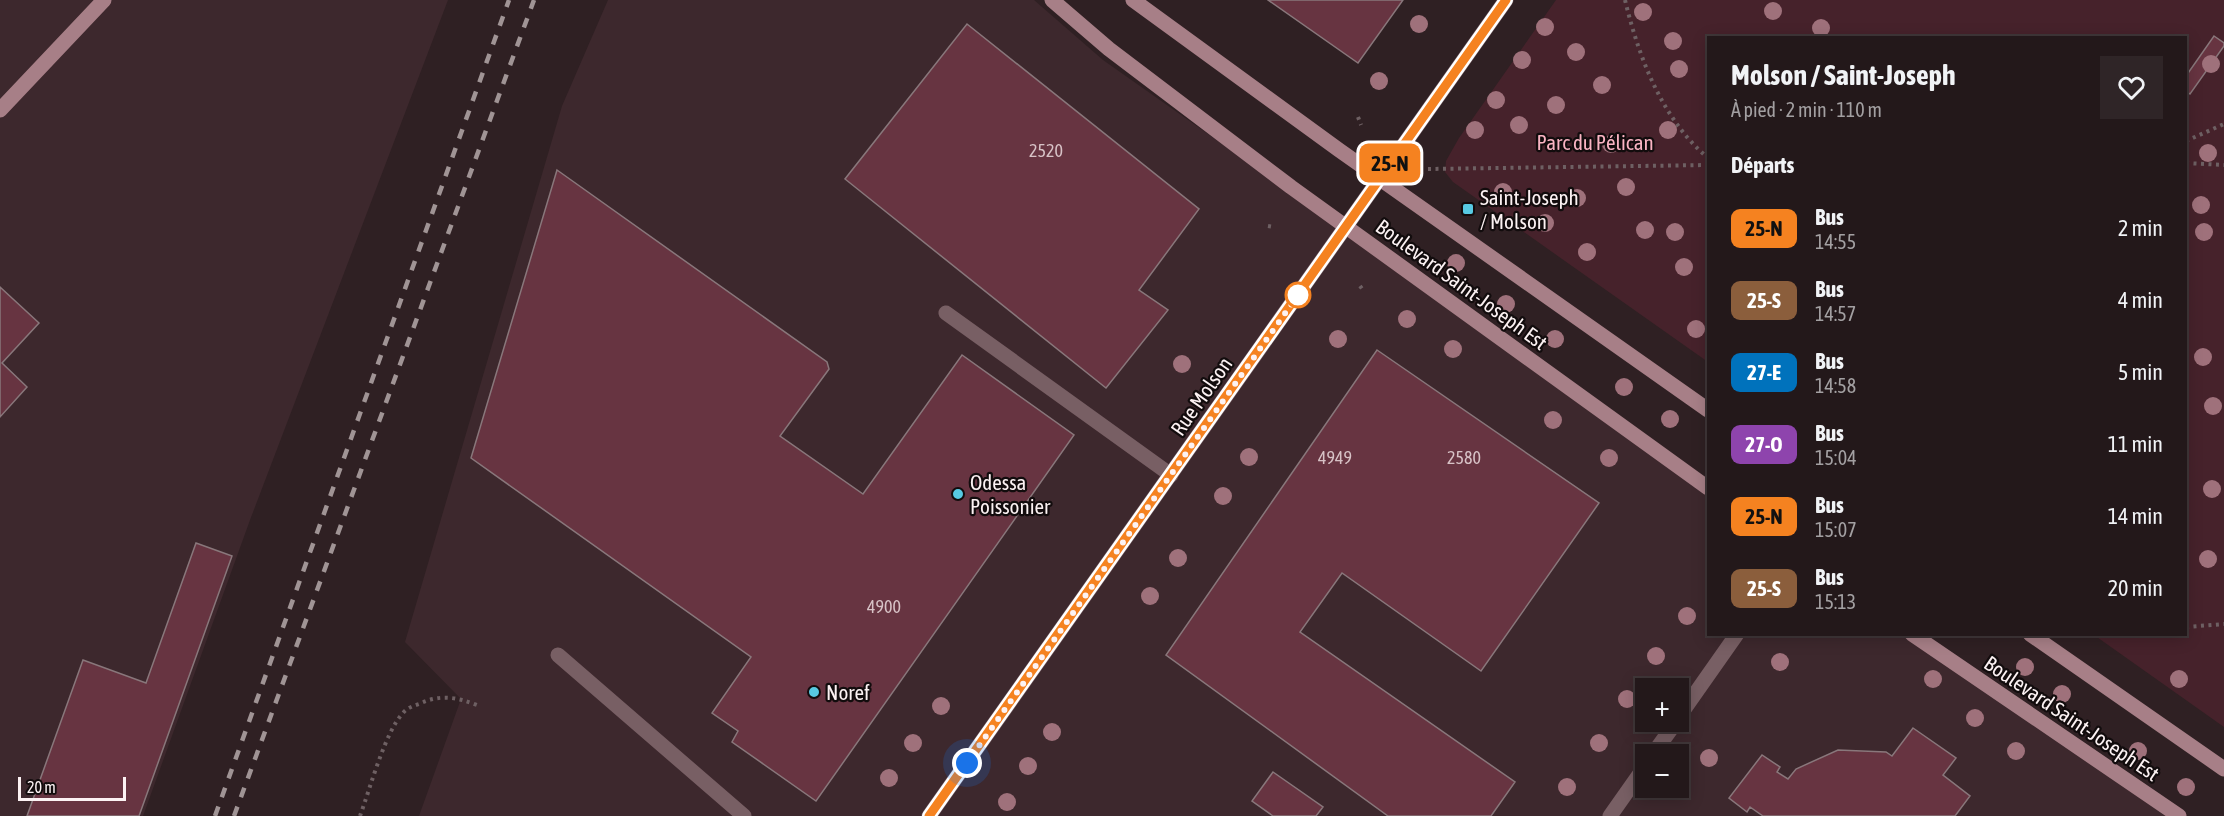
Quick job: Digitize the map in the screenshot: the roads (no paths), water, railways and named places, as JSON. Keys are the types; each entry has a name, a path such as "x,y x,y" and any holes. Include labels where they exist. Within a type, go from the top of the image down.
{"main road":[{"path":"0,110 104,0"},
{"name":"Boulevard Saint-Joseph Est","path":"1052,0 1109,50 1296,190 1707,487"},
{"name":"Boulevard Saint-Joseph Est","path":"1133,0 1379,178 1707,409"},
{"name":"Boulevard Saint-Joseph Est","path":"1915,636 2179,816"},
{"name":"Boulevard Saint-Joseph Est","path":"2033,636 2224,769"}],"street":[{"name":"Rue Molson","path":"929,816 1506,0"},
{"path":"946,313 1171,475"},
{"path":"1689,703 1736,636"},
{"path":"558,655 744,816"},
{"path":"1610,816 1635,781"}],"railway":[{"path":"215,816 509,0"},
{"path":"234,816 534,0"}],"place":[{"name":"Saint-Joseph / Molson","path":"1468,209"},
{"name":"Odessa Poissonier","path":"958,494"},
{"name":"Noref","path":"814,692"}],"park label":[{"name":"Parc du Pélican","path":"1595,142"}]}
